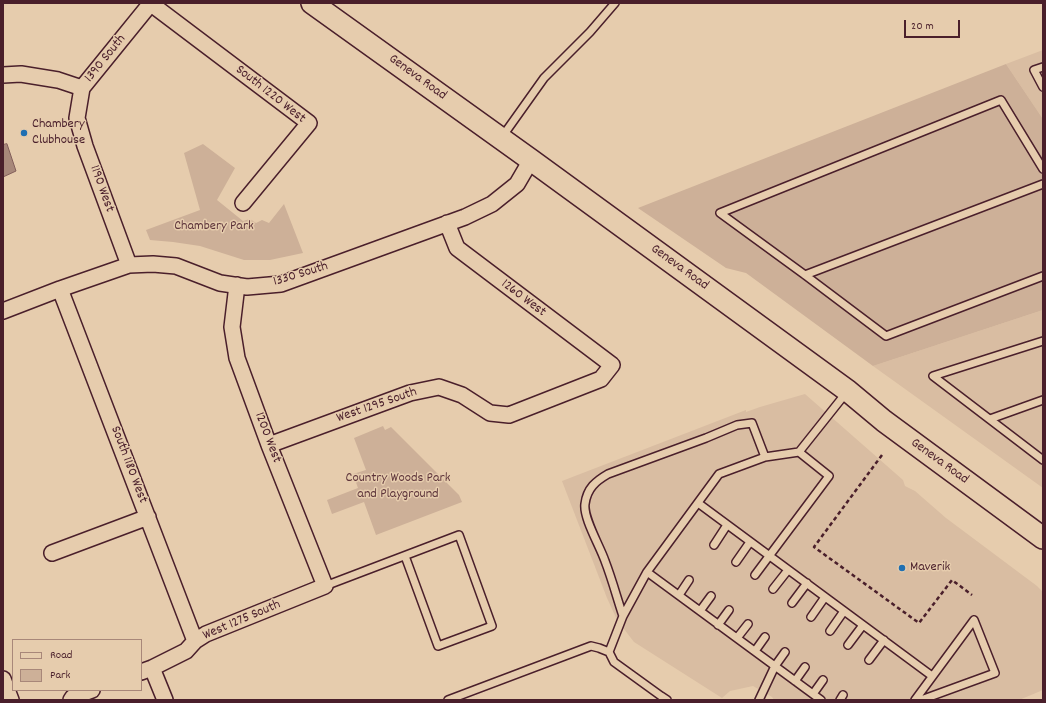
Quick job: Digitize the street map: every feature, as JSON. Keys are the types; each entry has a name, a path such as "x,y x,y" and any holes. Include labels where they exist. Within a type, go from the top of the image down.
{"main road":[{"name":"Geneva Road","path":"312,3 531,160 848,391 884,421 1043,538"}],"street":[{"name":"1390 South","path":"3,75 21,74 58,80 82,88 151,3"},
{"name":"South 1220 West","path":"151,3 309,123 243,203"},
{"name":"1190 West","path":"82,88 78,118 79,125 85,146 129,265"},
{"name":"1330 South","path":"3,311 129,265 153,264 176,266 220,283 247,287 281,284 465,217 492,204 517,184 531,160"},
{"name":"1260 West","path":"447,223 457,248 612,365"},
{"name":"1200 West","path":"237,285 232,327 237,358 269,445 325,586"},
{"name":"South 1180 West","path":"60,289 195,641"},
{"name":"West 1295 South","path":"269,445 410,393 439,387 462,395 490,413 509,415 601,379 612,365"},
{"path":"52,553 148,517"},
{"name":"West 1275 South","path":"147,670 186,651 195,641 206,634 325,586"},
{"path":"147,670 165,700"},
{"path":"3,679 11,700"},
{"path":"71,700 73,697 89,691"}],"lane":[{"path":"501,139 544,78 590,32 614,3"},
{"path":"1043,67 1034,70 1043,88"},
{"path":"1043,169 1001,100 720,213 886,336 1043,276"},
{"path":"805,275 1043,184"},
{"path":"1043,340 933,376 1043,460"},
{"path":"609,652 623,616 647,572 720,474 765,457 799,452 848,391"},
{"path":"990,419 1043,400"},
{"path":"623,616 605,560 587,518 584,505 588,492 596,481 608,474 737,425 752,423 765,457"},
{"path":"755,575 829,476 799,452"},
{"path":"698,503 932,676"},
{"path":"714,545 727,525"},
{"path":"325,586 459,535 492,626 438,646 405,556"},
{"path":"736,562 750,542"},
{"path":"773,589 788,570"},
{"path":"647,572 821,700"},
{"path":"678,595 689,580"},
{"path":"792,603 806,583"},
{"path":"700,611 711,596"},
{"path":"810,617 825,597"},
{"path":"718,624 729,610"},
{"path":"830,631 844,611"},
{"path":"915,700 974,620 995,673 920,700"},
{"path":"737,638 748,624"},
{"path":"848,645 863,625"},
{"path":"755,651 765,637"},
{"path":"869,660 884,640"},
{"path":"448,700 591,646 609,652 614,662 667,700"},
{"path":"759,700 775,666 785,652"},
{"path":"795,681 805,666"},
{"path":"813,694 823,680"}],"path":[{"path":"882,455 814,547 919,623 952,580 972,595"}],"shaded area":[{"path":"1043,50 1043,119 1006,64"},
{"path":"7,144 16,171 3,177 3,145"},
{"path":"1043,310 1043,488 873,366"},
{"path":"805,394 903,480 905,486 915,491 946,518 1043,592 1043,690 1019,700 774,700 772,697 753,686 730,691 722,698 634,642 617,620 607,598 562,481 746,410 746,412"}],"green space":[{"path":"1006,64 1043,119 1043,310 873,366 746,273 726,268 638,208"},
{"name":"Chambery Park","path":"203,144 235,168 217,200 243,221 250,219 256,223 262,220 269,223 284,204 303,253 270,260 244,260 200,246 150,240 146,230 200,210 184,153"},
{"name":"Country Woods Park and Playground","path":"383,426 385,430 391,427 459,495 462,502 376,535 364,502 332,514 327,500 358,488 353,474 366,470 354,438"}],"place":[{"name":"Chambery Clubhouse","path":"24,133"},
{"name":"Maverik","path":"902,568"}]}
